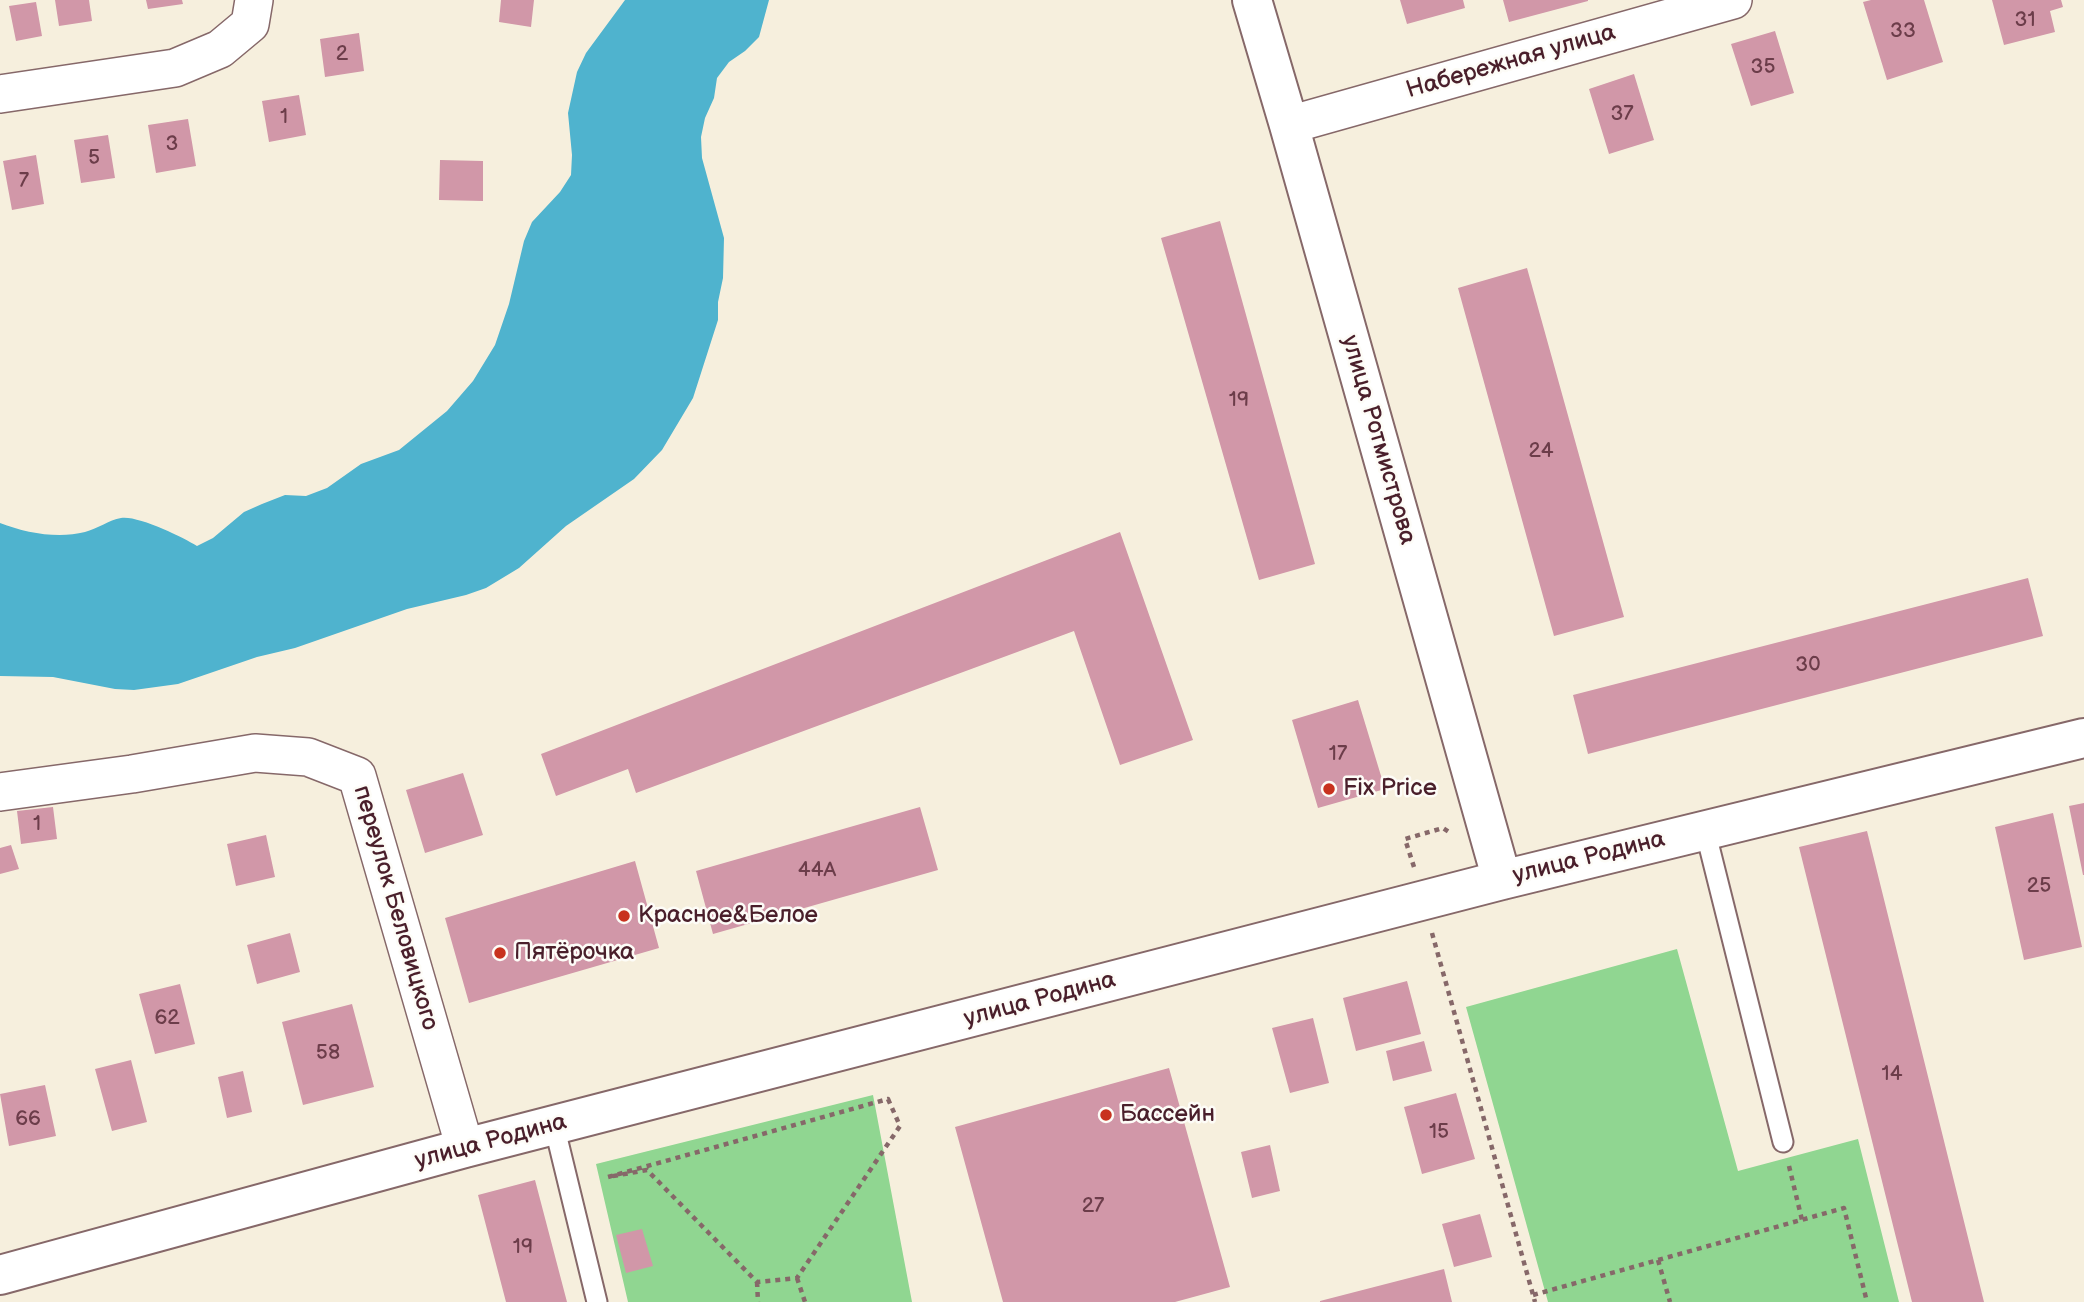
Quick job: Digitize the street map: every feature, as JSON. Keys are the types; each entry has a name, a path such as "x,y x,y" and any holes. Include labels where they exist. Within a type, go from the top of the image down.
{"street":[{"path":"0,94 175,68 220,49 250,24 254,0"},
{"name":"улица Ротмистрова","path":"1252,0 1502,880"},
{"name":"Набережная улица","path":"1289,125 1733,0"},
{"name":"улица Родина","path":"0,1275 465,1148 1502,880 2084,738"},
{"name":"переулок Беловицкого","path":"0,792 132,774 255,753 308,757 357,776 465,1148"}],"lane":[{"path":"1705,830 1783,1142"},
{"path":"554,1125 597,1302"}],"path":[{"path":"1414,869 1405,839 1443,828 1458,838"},
{"path":"1430,929 1535,1302"},
{"path":"758,1302 757,1282 646,1170 608,1177 888,1099 900,1126 797,1278"},
{"path":"1783,1142 1802,1220"},
{"path":"1534,1295 1844,1208 1867,1302"},
{"path":"1658,1260 1670,1302"},
{"path":"757,1282 797,1278"},
{"path":"797,1278 804,1302"}],"green space":[{"path":"1677,949 1738,1171 1858,1139 1899,1302 1548,1302 1466,1007"},
{"path":"873,1095 912,1302 628,1302 596,1164"}],"water":[{"path":"625,0 769,0 759,37 729,62 717,78 714,98 705,118 701,137 702,158 724,238 718,320 693,398 662,450 634,479 566,526 519,568 486,588 466,595 407,609 295,648 257,657 178,684 134,690 53,677 0,676 0,523 20,530 64,535 85,532 116,519 128,518 160,528 197,546 213,538 244,512 285,495 306,496 327,488 361,464 399,450 447,411 473,381 495,345 509,304 524,241 532,222 560,192 571,175 568,113 577,72 586,53"}],"building":[{"path":"55,0 89,0 92,21 59,26"},
{"path":"146,0 182,0 183,4 148,9"},
{"path":"501,0 534,0 531,27 499,22"},
{"path":"1400,0 1463,0 1465,8 1407,24"},
{"path":"1503,0 1588,0 1588,1 1509,22"},
{"path":"1924,0 1943,62 1887,80 1863,2"},
{"path":"1992,0 2061,0 2063,7 2050,11 2055,32 2004,45"},
{"path":"36,2 42,36 16,41 9,6"},
{"path":"1775,31 1794,93 1751,106 1731,44"},
{"path":"359,33 364,71 325,77 320,39"},
{"path":"1634,74 1654,140 1609,154 1589,89"},
{"path":"299,95 306,135 269,142 262,101"},
{"path":"188,119 196,166 156,173 148,125"},
{"path":"108,135 115,178 81,183 74,140"},
{"path":"36,155 44,204 12,210 3,161"},
{"path":"440,160 483,161 483,201 439,200"},
{"path":"1220,221 1315,564 1259,580 1161,238"},
{"path":"1527,268 1624,617 1554,636 1458,288"},
{"path":"1120,532 1193,740 1120,765 1074,631 636,793 628,769 556,796 541,754"},
{"path":"2028,578 2043,636 1588,754 1573,695"},
{"path":"1358,700 1385,789 1318,808 1292,720"},
{"path":"463,773 483,835 425,853 406,790"},
{"path":"2084,803 2084,875 2083,875 2069,806"},
{"path":"53,807 57,839 21,844 17,811"},
{"path":"920,807 938,870 713,934 696,871"},
{"path":"2053,813 2082,947 2024,960 1995,827"},
{"path":"1867,831 1984,1302 1912,1302 1799,847"},
{"path":"266,835 275,877 236,886 227,844"},
{"path":"11,845 19,869 0,874 0,848"},
{"path":"635,861 659,948 469,1003 445,918"},
{"path":"290,933 300,972 257,984 247,945"},
{"path":"1407,981 1421,1034 1356,1051 1343,998"},
{"path":"180,984 195,1044 155,1054 139,994"},
{"path":"352,1004 374,1087 303,1105 282,1022"},
{"path":"1313,1018 1329,1083 1290,1093 1272,1028"},
{"path":"1424,1041 1432,1071 1393,1081 1386,1051"},
{"path":"131,1060 147,1122 112,1131 95,1069"},
{"path":"1169,1068 1230,1287 1175,1302 1003,1302 955,1127"},
{"path":"243,1071 252,1112 227,1118 218,1077"},
{"path":"45,1085 56,1136 9,1146 0,1094"},
{"path":"1456,1093 1475,1159 1422,1174 1404,1107"},
{"path":"1270,1145 1280,1191 1252,1198 1241,1152"},
{"path":"535,1180 567,1302 506,1302 478,1195"},
{"path":"1480,1214 1492,1257 1454,1267 1442,1224"},
{"path":"642,1229 653,1266 626,1273 616,1235"},
{"path":"1444,1269 1452,1302 1320,1302 1320,1301"}],"place":[{"name":"Fix Price","path":"1329,789"},
{"name":"Красное&Белое","path":"624,916"},
{"name":"Пятёрочка","path":"500,953"},
{"name":"Бассейн","path":"1106,1115"}]}
